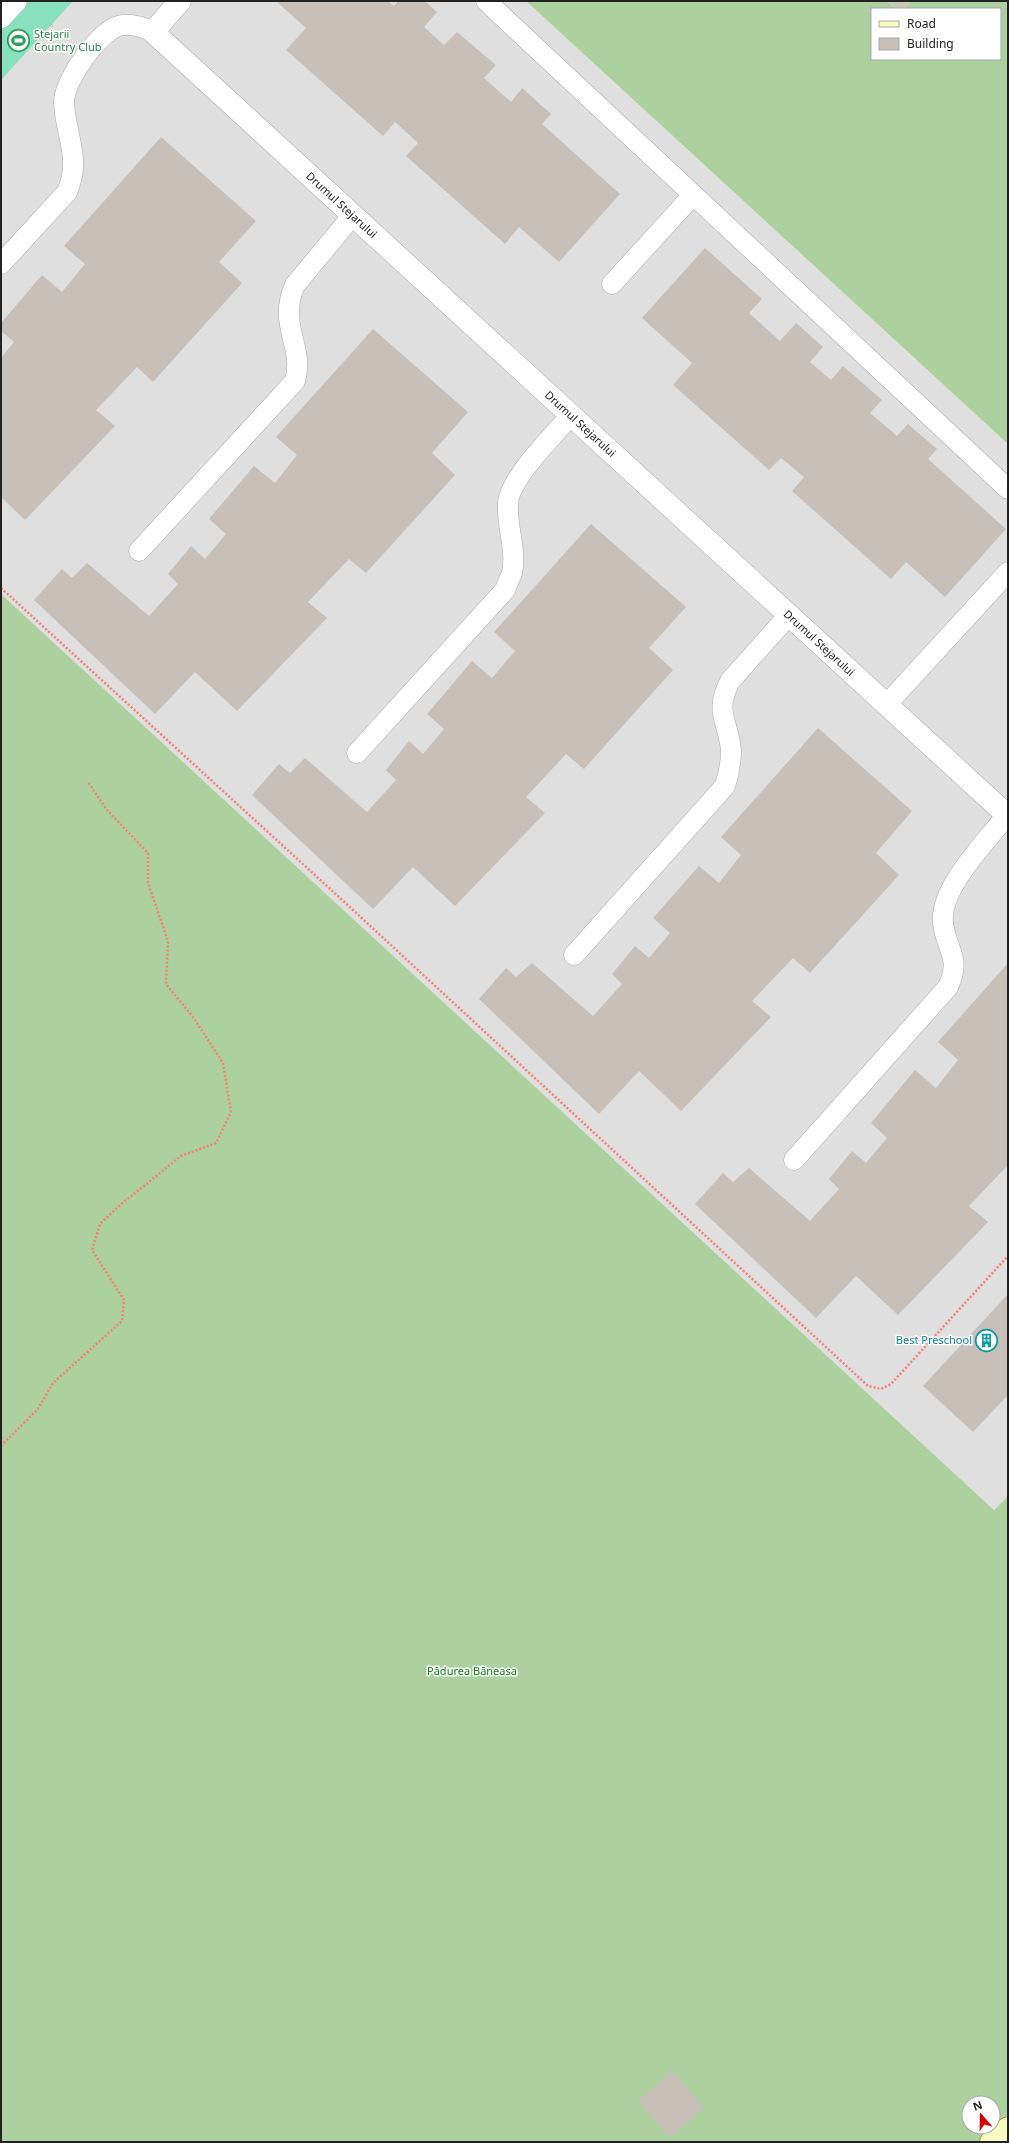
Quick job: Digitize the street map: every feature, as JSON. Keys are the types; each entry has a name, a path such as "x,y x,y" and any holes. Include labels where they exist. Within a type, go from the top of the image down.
{"street":[{"path":"1,17 16,1"},
{"path":"153,32 180,1"},
{"name":"Drumul Stejarului","path":"153,32 1008,815"},
{"path":"991,2142 1008,2128"}],"lane":[{"path":"486,1 1008,489"},
{"path":"1,264 67,192 71,182 74,169 74,155 64,101 68,84 74,71 108,31 122,25 139,26 153,32"},
{"path":"612,284 693,195"},
{"path":"139,551 295,381 298,360 289,321 289,298 295,285 353,215"},
{"path":"357,753 505,590 512,573 513,557 508,516 508,500 523,472 571,415"},
{"path":"887,704 1008,572"},
{"path":"574,955 725,786 731,762 730,748 722,717 721,704 724,691 730,681 789,615"},
{"path":"794,1160 948,987 954,974 954,963 943,923 947,896 954,883 1008,815"}],"path":[{"path":"1,588 340,898 868,1386 881,1389 891,1384 1008,1256"},
{"path":"1,1446 38,1409 53,1383 122,1321 124,1300 92,1250 100,1224 119,1206 181,1156 216,1143 231,1112 223,1063 193,1017 166,984 168,941 148,883 148,853 107,810 88,782"}],"shaded area":[{"path":"1,1 526,1 1008,444 1008,1496 994,1510 1,594"},
{"path":"887,1 910,1 905,8 895,8"}],"green space":[{"name":"Stejarii Country Club","path":"1,1 73,1 1,80"},
{"path":"526,1 887,1 895,8 871,8 871,60 1001,60 1001,8 905,8 910,1 1008,1 1008,444"},
{"name":"Pădurea Băneasa","path":"1,594 994,1510 1008,1496 1008,2129 1001,2135 1001,2095 961,2095 961,2135 1001,2135 992,2142 1,2142"}],"building":[{"path":"276,1 388,1 394,6 398,1 425,1 437,12 424,27 444,45 457,32 496,65 484,78 511,102 522,88 551,114 542,124 620,194 559,262 519,227 505,244 406,156 418,143 395,122 383,136 286,50 306,28"},
{"path":"161,137 256,221 219,262 242,283 153,382 137,367 96,410 115,426 25,520 1,497 1,358 14,342 1,331 1,323 42,275 62,292 85,264 64,246"},
{"path":"705,248 762,299 749,313 780,341 796,323 823,347 810,362 831,380 843,366 882,400 870,413 897,436 908,424 937,449 928,459 1006,529 945,597 906,562 891,579 792,491 804,477 781,458 769,470 673,385 692,363 642,318"},
{"path":"373,329 468,412 432,453 455,475 366,573 349,559 308,602 327,618 237,711 195,672 155,714 34,600 62,569 72,578 87,563 149,616 178,584 168,574 191,546 205,559 226,534 209,519 254,466 275,483 297,455 276,437"},
{"path":"591,524 686,607 649,648 673,670 584,769 566,754 526,797 545,813 455,906 413,867 373,909 252,795 279,764 290,773 305,758 367,812 396,780 386,770 409,741 423,754 444,729 427,714 472,661 492,678 515,651 494,632"},
{"path":"818,728 912,811 876,853 899,875 810,973 793,958 752,1001 771,1017 681,1111 639,1071 599,1114 479,999 506,968 516,977 532,963 593,1016 622,984 612,974 635,946 649,958 670,933 653,918 699,866 719,883 741,855 721,837"},
{"path":"1008,963 1008,1165 969,1206 988,1222 898,1315 856,1276 816,1318 695,1204 723,1173 733,1182 749,1168 810,1221 839,1189 829,1179 852,1151 866,1163 887,1138 871,1123 915,1070 936,1088 958,1060 938,1042"},
{"name":"Best Preschool","path":"1008,1294 1008,1395 973,1432 923,1386"},
{"path":"672,2071 704,2107 670,2138 638,2101"}],"place":[{"name":"Stejarii Country Club","path":"19,40"},
{"name":"Best Preschool","path":"987,1340"}]}
